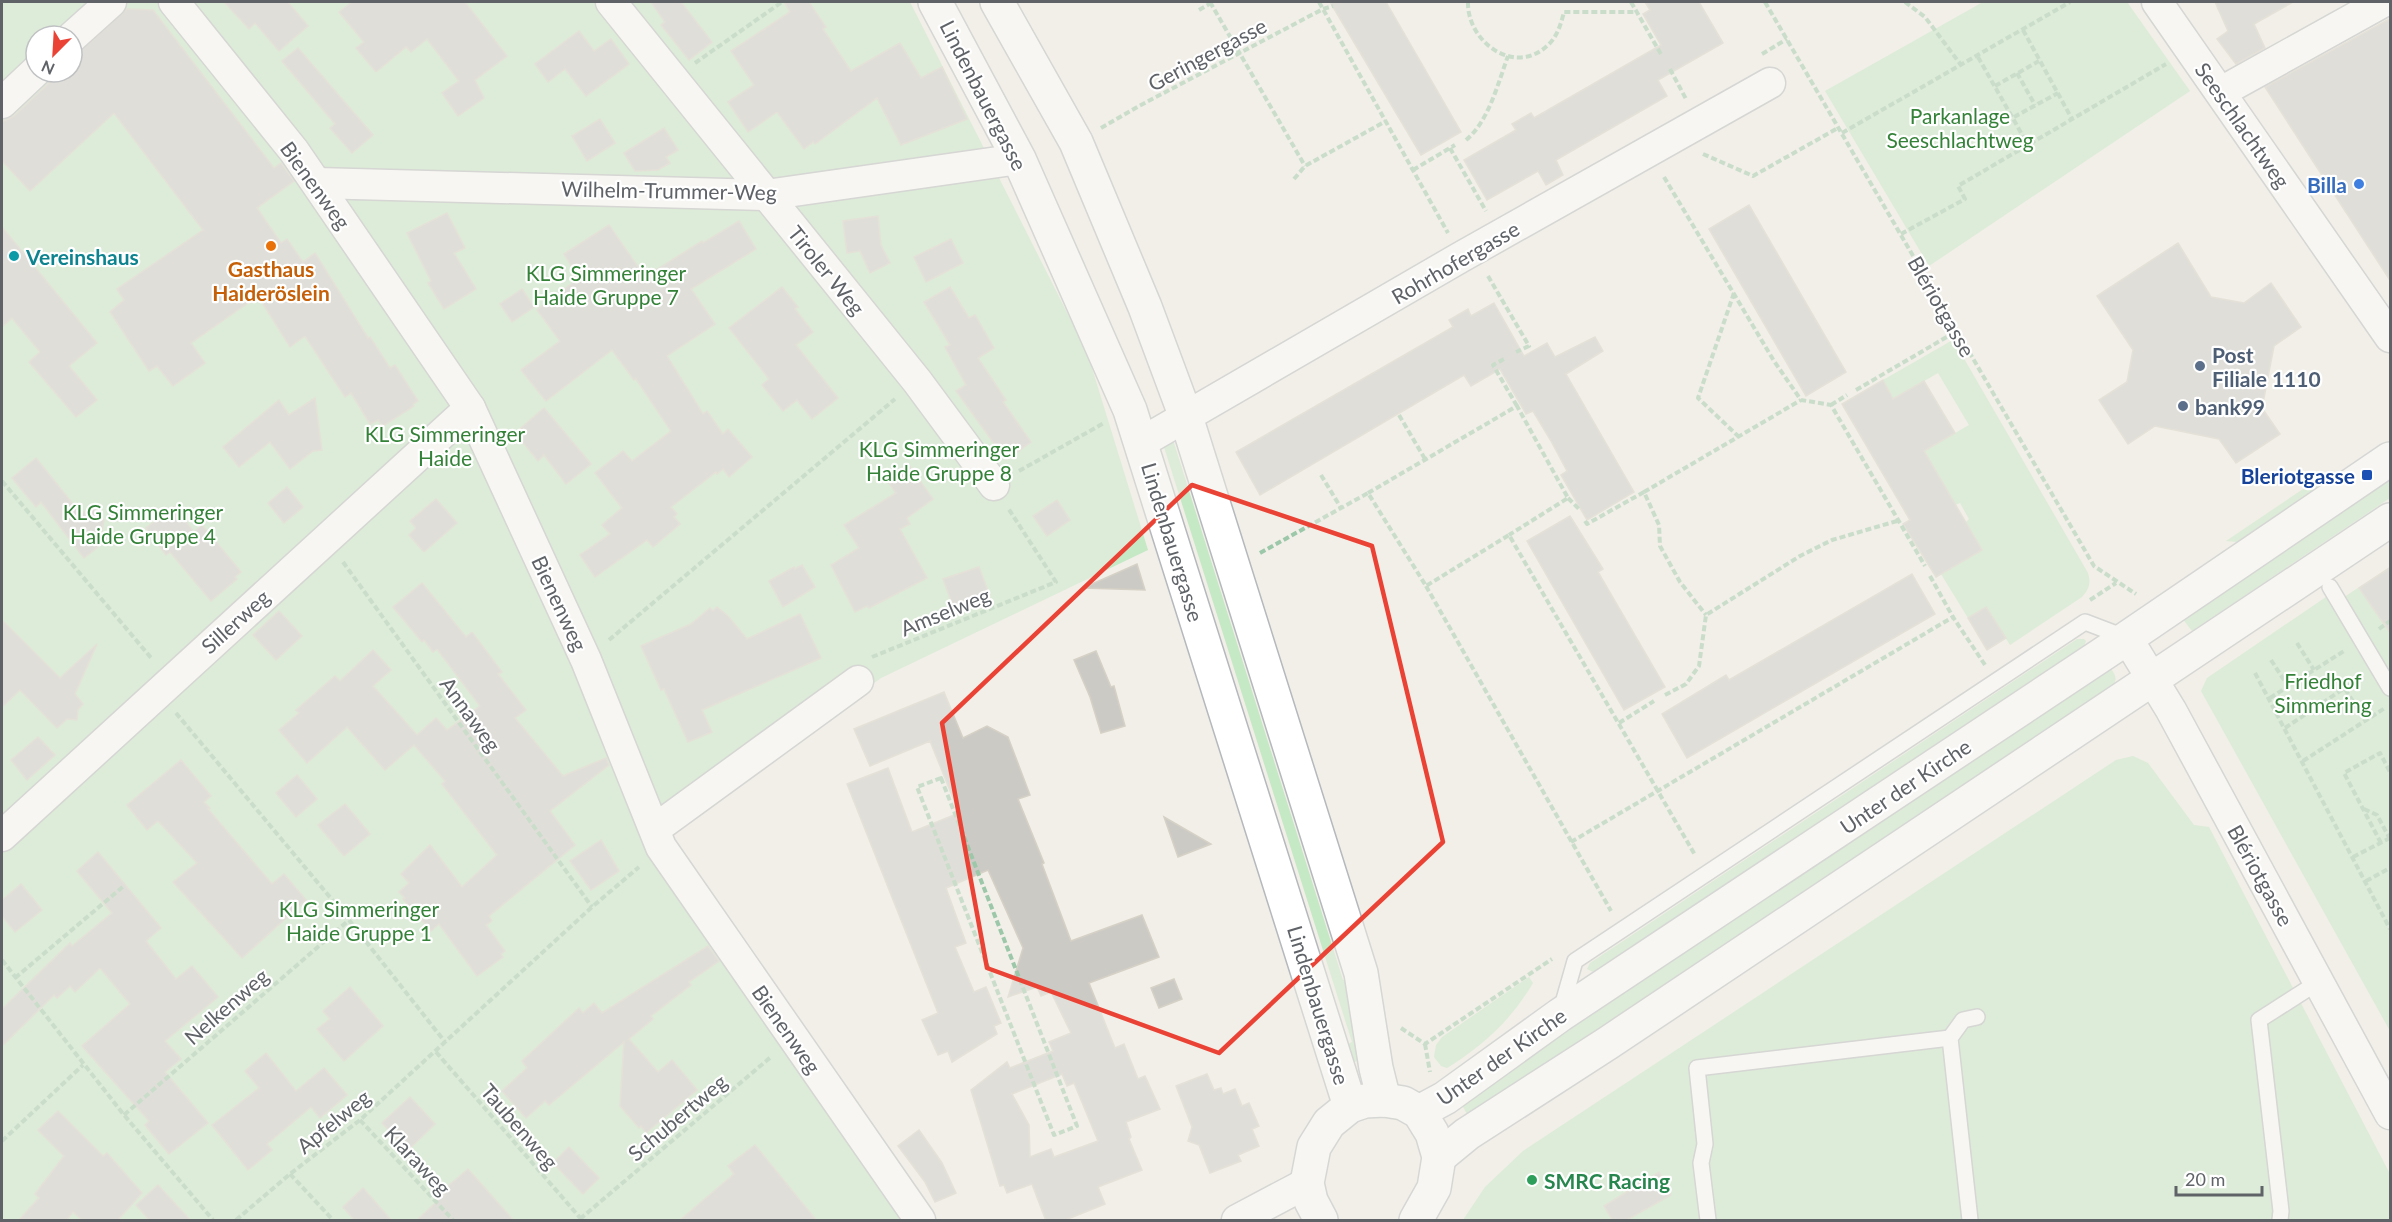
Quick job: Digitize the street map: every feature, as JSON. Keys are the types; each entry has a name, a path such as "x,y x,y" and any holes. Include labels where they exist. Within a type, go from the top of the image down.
{"main road":[{"name":"Lindenbauergasse","path":"935,2 1018,159 1130,410 1350,1106"},
{"name":"Lindenbauergasse","path":"997,2 1076,142 1145,307 1156,342 1186,417 1361,973 1376,1068 1384,1100"},
{"name":"Unter der Kirche","path":"1419,1112 1445,1098 1560,1015 2127,638 2391,459"},
{"name":"Unter der Kirche","path":"1439,1157 1467,1134 1608,1043 2391,520"},
{"name":"Unter der Kirche","path":"1350,1106 1365,1101 1384,1100 1403,1104 1419,1112 1432,1133 1439,1157 1434,1188 1416,1221"},
{"path":"1320,1220 1311,1201 1307,1183 1314,1147 1329,1124 1350,1106"}],"street":[{"path":"84,26 111,2"},
{"name":"Bienenweg","path":"174,2 317,183 470,408 586,660 658,838 920,1221"},
{"name":"Tiroler Weg","path":"611,2 917,381 994,485"},
{"name":"Seeschlachtweg","path":"2157,2 2391,337"},
{"path":"2221,93 2383,2"},
{"path":"2,103 24,82"},
{"name":"Rohrhofergasse","path":"1142,442 1461,257 1770,83"},
{"name":"Wilhelm-Trummer-Weg","path":"317,183 766,195 1018,159"},
{"name":"Sillerweg","path":"2,836 470,408"},
{"name":"Blériotgasse","path":"2127,638 2320,981 2391,1114"},
{"path":"658,838 858,681"},
{"path":"1237,1221 1307,1183"}],"lane":[{"path":"2330,587 2391,688"},
{"path":"2280,1221 2281,1211 2259,1020 2320,981"},
{"path":"1970,1221 1950,1038 1964,1020 1977,1017"},
{"path":"1708,1221 1701,1163 1705,1144 1697,1068 1950,1038"}],"path":[{"path":"672,78 782,2"},
{"path":"1199,10 1210,2 1305,166"},
{"path":"1319,2 1450,236"},
{"path":"1467,2 1470,22 1480,39 1490,48 1508,56 1527,56 1548,45 1559,30 1564,12 1637,12"},
{"path":"1631,2 1662,56"},
{"name":"Blériotgasse","path":"1765,2 2094,566 2137,595"},
{"path":"1905,2 1925,17 1961,65"},
{"path":"1842,133 1978,57 2070,2"},
{"name":"Geringergasse","path":"1096,131 1239,53 1333,6"},
{"path":"2023,30 2072,119"},
{"path":"1757,57 1787,39"},
{"path":"1466,140 1475,133 1483,119 1508,56"},
{"path":"1978,57 2028,145"},
{"path":"1995,86 2039,61"},
{"path":"1900,234 1965,199 1959,186 2172,61"},
{"path":"1670,69 1686,100"},
{"path":"2017,73 2035,105"},
{"path":"2014,117 2058,93"},
{"path":"1676,106 1696,94"},
{"path":"1294,179 1305,166 1386,121"},
{"path":"1702,153 1753,176 1839,128"},
{"path":"1413,170 1455,145"},
{"path":"1450,148 1488,214"},
{"path":"1659,168 1774,361 1801,400"},
{"path":"1485,271 1529,346 1516,352"},
{"path":"1734,293 1698,398 1739,437"},
{"path":"1856,390 1957,332"},
{"path":"1504,359 1493,365 1568,498 1580,510"},
{"path":"586,660 917,381"},
{"path":"1585,521 1587,524 1801,400 1831,405 1847,395"},
{"path":"1831,405 1924,566"},
{"path":"1257,555 1517,406"},
{"path":"1399,415 1425,459"},
{"path":"994,485 1094,429"},
{"path":"1321,475 1341,508"},
{"path":"2,481 445,1042"},
{"name":"Amselweg","path":"858,681 873,656 1056,582 994,485"},
{"path":"1644,492 1659,525 1660,546 1680,582 1706,615 1699,666 1686,684 1665,695"},
{"path":"1368,493 1426,585 1614,917"},
{"path":"1426,585 1568,498"},
{"path":"1706,615 1800,556 1832,540 1897,521"},
{"path":"1509,535 1698,860"},
{"name":"Annaweg","path":"326,539 592,907"},
{"path":"1930,576 1986,668"},
{"path":"2086,603 2116,583"},
{"path":"1571,842 1953,617"},
{"path":"2270,698 2363,639"},
{"path":"2297,643 2314,670"},
{"path":"2343,652 2348,661"},
{"path":"2271,660 2288,686"},
{"path":"2285,728 2359,679 2353,670"},
{"path":"2255,673 2391,929"},
{"path":"2345,689 2365,720"},
{"path":"1619,723 1654,701"},
{"path":"2302,761 2391,704"},
{"path":"2381,843 2344,773 2380,753 2391,772"},
{"path":"941,778 1006,944 1077,1126 1054,1135 917,787 941,778"},
{"path":"2353,857 2390,838 2377,815 2364,809"},
{"name":"Apfelweg","path":"236,1221 290,1174 360,1120 436,1052 592,907 658,838"},
{"path":"2366,881 2391,868"},
{"path":"15,978 124,885"},
{"name":"Nelkenweg","path":"124,1115 349,920"},
{"path":"1425,1044 1554,957"},
{"path":"2,960 83,1065 213,1221"},
{"path":"1398,1026 1425,1044 1431,1076"},
{"name":"Schubertweg","path":"581,1220 793,1038"},
{"name":"Taubenweg","path":"436,1052 581,1220"},
{"path":"2,1141 83,1065"},
{"name":"Klaraweg","path":"360,1120 453,1221"},
{"path":"290,1174 333,1221"}],"highlighted area":[{"path":"1192,485 1372,546 1443,842 1219,1053 987,968 942,723"}],"green space":[{"name":"KLG Simmeringer Haide","path":"2,2 910,2 1087,352 1148,550 881,678 665,835 904,1220 2,1220"},
{"name":"Parkanlage Seeschlachtweg","path":"1983,2 2127,2 2190,91 1929,266 1825,91"},
{"path":"1951,341 1955,343 2089,577 2089,586 2082,597 2010,645 1986,607 1968,618 1941,574 1982,550 1966,522 1969,519 1960,503 1955,505 1924,451 1969,425 1938,373 1893,399 1883,380"},
{"path":"1171,441 1174,443 1343,980 1349,979 1363,1060 1349,1063 1346,1045 1352,1042 1164,447 1165,443"},
{"path":"2318,479 2323,485 2237,542 2226,541"},
{"path":"2390,479 2390,498 2192,631 2182,618"},
{"name":"Friedhof Simmering","path":"2390,567 2390,1031 2201,691 2207,678 2326,597 2332,605"},
{"path":"2077,639 2086,641 2084,647 1593,972 1587,969 1590,963"},
{"path":"2111,669 2115,677 2113,687 1468,1116 1461,1103 2103,670"},
{"path":"2133,756 2148,763 2194,825 2209,827 2390,1174 2390,1220 1463,1220 1485,1187 1523,1151 2116,760"},
{"path":"1529,977 1533,983 1496,1031 1447,1068 1441,1066 1434,1057 1436,1045 1442,1037"}],"building":[{"path":"224,2 288,2 308,26 279,51 255,23 249,29"},
{"path":"352,2 465,2 507,56 475,80 484,98 458,116 442,93 459,81 427,39 411,52 406,47 376,72 356,48 364,42 339,12"},
{"path":"651,2 681,2 712,42 689,60 661,25 665,22"},
{"path":"784,2 809,2 826,27 823,29 851,71 900,43 921,78 942,67 967,119 901,145 877,98 815,144 813,142 804,149 777,112 748,132 728,102 754,85 731,51 790,12"},
{"path":"1330,2 1386,2 1461,132 1421,155"},
{"path":"1645,2 1699,2 1723,43 1658,80 1667,96 1556,160 1563,175 1546,185 1538,171 1487,200 1464,160 1516,130 1512,124 1531,113 1534,118 1661,45 1643,14 1650,10"},
{"path":"2215,2 2293,2 2254,24 2265,48 2236,64 2217,39 2228,31"},
{"path":"127,9 153,10 274,168 281,163 294,181 257,208 281,243 287,239 303,262 315,253 368,338 370,337 390,368 395,365 418,401 413,404 414,406 383,426 378,420 370,424 351,393 345,397 305,336 290,347 258,296 191,343 205,363 173,386 157,366 149,371 110,312 124,300 117,289 203,230 114,113 30,191 2,161 2,122 14,116 48,84 84,84 84,47"},
{"name":"Billa","path":"2391,18 2391,282 2265,87"},
{"path":"579,31 594,51 611,39 629,64 586,96 565,69 548,82 535,64"},
{"path":"298,48 373,135 352,153 330,128 335,124 282,61"},
{"path":"600,119 615,143 587,161 572,136"},
{"path":"664,128 678,150 666,157 670,163 658,170 635,171 624,153"},
{"path":"1749,205 1846,372 1806,396 1709,229"},
{"path":"447,213 465,248 454,253 476,289 444,309 428,283 431,281 407,233"},
{"path":"878,216 881,245 890,263 870,273 860,251 847,253 843,221"},
{"path":"739,221 756,249 691,289 715,324 667,356 703,414 707,411 723,434 728,429 752,457 729,477 723,469 717,474 716,472 671,507 677,514 674,517 680,524 653,547 647,540 595,577 580,555 610,534 602,525 622,508 595,473 623,451 632,461 671,431 636,379 634,380 612,350 546,401 521,370 560,341 537,310 579,278 564,254 609,225 645,277"},
{"path":"2,227 97,343 69,366 97,400 76,417 29,362 40,352 12,318 2,327"},
{"path":"951,239 963,263 926,282 914,257"},
{"name":"Post Filiale 1110","path":"2178,243 2211,297 2244,303 2271,283 2301,327 2274,346 2262,408 2280,434 2236,463 2219,439 2155,426 2128,444 2099,400 2127,382 2133,350 2097,296"},
{"path":"782,287 798,307 795,309 813,332 796,345 838,398 812,419 797,400 783,411 762,385 769,379 729,328"},
{"path":"950,287 969,318 975,315 994,348 978,358 1006,400 1003,402 1031,442 1006,460 956,391 966,385 945,347 950,345 924,302"},
{"path":"522,289 534,307 512,322 500,304"},
{"path":"1494,303 1524,356 1547,343 1555,357 1595,337 1603,351 1566,374 1634,492 1587,520 1561,475 1567,471 1551,441 1533,411 1526,414 1500,369 1471,386 1464,375 1260,495 1236,452 1453,327 1449,320 1468,309 1471,316"},
{"path":"1883,380 1893,399 1924,381 1955,433 1924,451 1982,550 1936,577 1903,524 1910,520 1842,404"},
{"path":"315,398 322,450 313,451 290,469 270,442 239,467 223,447 279,400 289,415"},
{"path":"544,408 591,464 566,484 544,455 538,461 515,433"},
{"path":"36,458 81,514 92,506 104,520 99,546 84,558 41,502 36,507 12,478"},
{"path":"908,464 933,499 907,518 910,524 900,529 927,578 869,608 867,606 855,612 831,565 859,548 844,525 896,493 886,479"},
{"path":"287,487 303,507 284,523 268,503"},
{"path":"436,499 457,523 424,552 409,535 416,528 410,521"},
{"path":"1057,500 1070,520 1047,536 1033,516"},
{"path":"174,507 194,532 202,525 241,572 235,577 237,579 211,601 170,552 166,555 146,528"},
{"path":"1570,516 1603,569 1598,572 1665,687 1624,710 1527,541"},
{"path":"1137,564 1145,590 1083,588"},
{"path":"802,565 815,587 783,607 769,581"},
{"path":"979,567 990,596 954,609 943,579"},
{"path":"2391,567 2391,634 2359,588"},
{"path":"1912,574 1935,614 1687,758 1662,714 1726,675 1729,680"},
{"path":"422,583 466,637 472,632 502,672 498,674 526,710 515,718 563,776 606,758 609,765 550,811 575,845 489,916 492,921 486,925 505,951 501,954 503,957 477,976 439,924 431,931 399,892 409,883 401,874 430,845 462,887 497,855 442,784 445,781 414,745 385,770 347,727 307,763 279,730 299,713 296,710 335,676 340,681 373,650 391,670 373,686 417,735 436,718 447,730 480,706 437,649 433,652 424,640 422,642 393,607"},
{"path":"717,607 728,616 747,639 800,614 821,658 702,710 712,732 688,742 641,646 691,624 710,608 713,611"},
{"path":"1986,607 2006,638 1987,650 1968,618"},
{"path":"279,611 302,636 276,660 253,635"},
{"path":"2,620 60,678 97,644 75,694 83,704 78,710 77,720 67,719 57,728 20,690 2,707"},
{"path":"1096,651 1111,687 1114,686 1125,726 1101,733 1090,697 1074,660"},
{"path":"944,692 963,738 987,726 1008,737 1030,795 1018,799 1044,863 1042,864 1071,941 1142,915 1159,957 1089,983 1115,1048 1124,1044 1138,1079 1145,1076 1160,1109 1126,1122 1131,1137 1129,1139 1142,1170 1098,1187 1105,1204 1063,1221 1046,1221 1032,1184 1007,1193 1004,1185 1000,1186 971,1090 1007,1062 1010,1068 1053,1051 1049,1042 1071,1033 1051,992 1041,996 1037,987 1008,997 1023,948 988,870 946,888 966,943 955,947 974,992 986,987 1001,1023 994,1026 997,1034 952,1062 948,1051 938,1055 922,1020 938,1013 847,784 888,768 912,832 959,813 930,741 870,766 854,729","holes":["1062,1074 1067,1086 1074,1083 1098,1141 1054,1157 1051,1149 1030,1157 1029,1125 1012,1094"]},
{"path":"38,737 55,755 27,780 11,760"},
{"path":"181,760 211,796 204,802 210,808 208,809 272,884 284,874 306,900 242,958 173,882 197,863 158,821 147,830 127,805"},
{"path":"297,775 317,799 296,817 276,793"},
{"path":"345,804 370,834 344,856 318,825"},
{"path":"1164,817 1211,844 1178,857"},
{"path":"601,840 619,871 591,890 570,861"},
{"path":"98,852 161,928 146,941 176,979 192,966 218,997 165,1041 181,1059 165,1072 208,1123 169,1154 145,1125 149,1121 82,1046 130,1004 100,968 75,992 70,986 57,998 54,995 2,1046 2,1009 70,943 72,946 112,913 77,871"},
{"path":"21,884 42,910 15,932 2,916 2,900"},
{"path":"708,946 719,961 689,982 691,985 651,1016 653,1019 629,1039 658,1072 672,1060 697,1090 646,1133 620,1106 624,1042 549,1105 545,1101 526,1118 502,1091 527,1068 522,1061 579,1008 583,1013 594,1003 602,1013"},
{"path":"1174,979 1182,999 1159,1008 1151,988"},
{"path":"350,987 383,1026 344,1061 317,1029 330,1019 323,1011"},
{"path":"266,1053 296,1091 324,1068 347,1095 320,1118 311,1107 267,1144 272,1150 248,1170 212,1125 259,1088 245,1071"},
{"path":"1207,1074 1214,1090 1221,1088 1223,1094 1235,1089 1242,1106 1249,1103 1259,1126 1252,1129 1259,1146 1238,1155 1241,1161 1210,1173 1199,1145 1188,1141 1192,1127 1176,1086"},
{"path":"410,1097 435,1124 408,1150 382,1123"},
{"path":"58,1111 103,1156 107,1153 142,1193 117,1221 83,1221 73,1212 66,1221 18,1221 39,1198 35,1194 64,1156 38,1130"},
{"path":"919,1130 942,1163 956,1193 935,1202 925,1182 898,1146"},
{"path":"755,1145 817,1221 679,1221 734,1174 728,1166"},
{"path":"569,1147 599,1178 583,1194 553,1163"},
{"path":"468,1169 514,1221 416,1221 444,1195 441,1192"},
{"path":"1659,1172 1671,1195 1625,1221 1613,1221 1604,1206"},
{"path":"158,1185 191,1221 150,1221 136,1205"},
{"path":"363,1188 392,1221 355,1221 343,1207"}],"place":[{"name":"Billa","path":"2359,184"},
{"name":"Gasthaus Haideröslein","path":"271,246"},
{"name":"Vereinshaus","path":"14,256"},
{"name":"Post Filiale 1110","path":"2200,366"},
{"name":"bank99","path":"2183,406"},
{"name":"Bleriotgasse","path":"2367,475"},
{"name":"SMRC Racing","path":"1532,1180"}],"park label":[{"name":"KLG Simmeringer Haide Gruppe 7","path":"606,284"},
{"name":"KLG Simmeringer Haide Gruppe 8","path":"939,460"},
{"name":"KLG Simmeringer Haide Gruppe 4","path":"143,523"},
{"name":"KLG Simmeringer Haide Gruppe 1","path":"359,920"}]}
